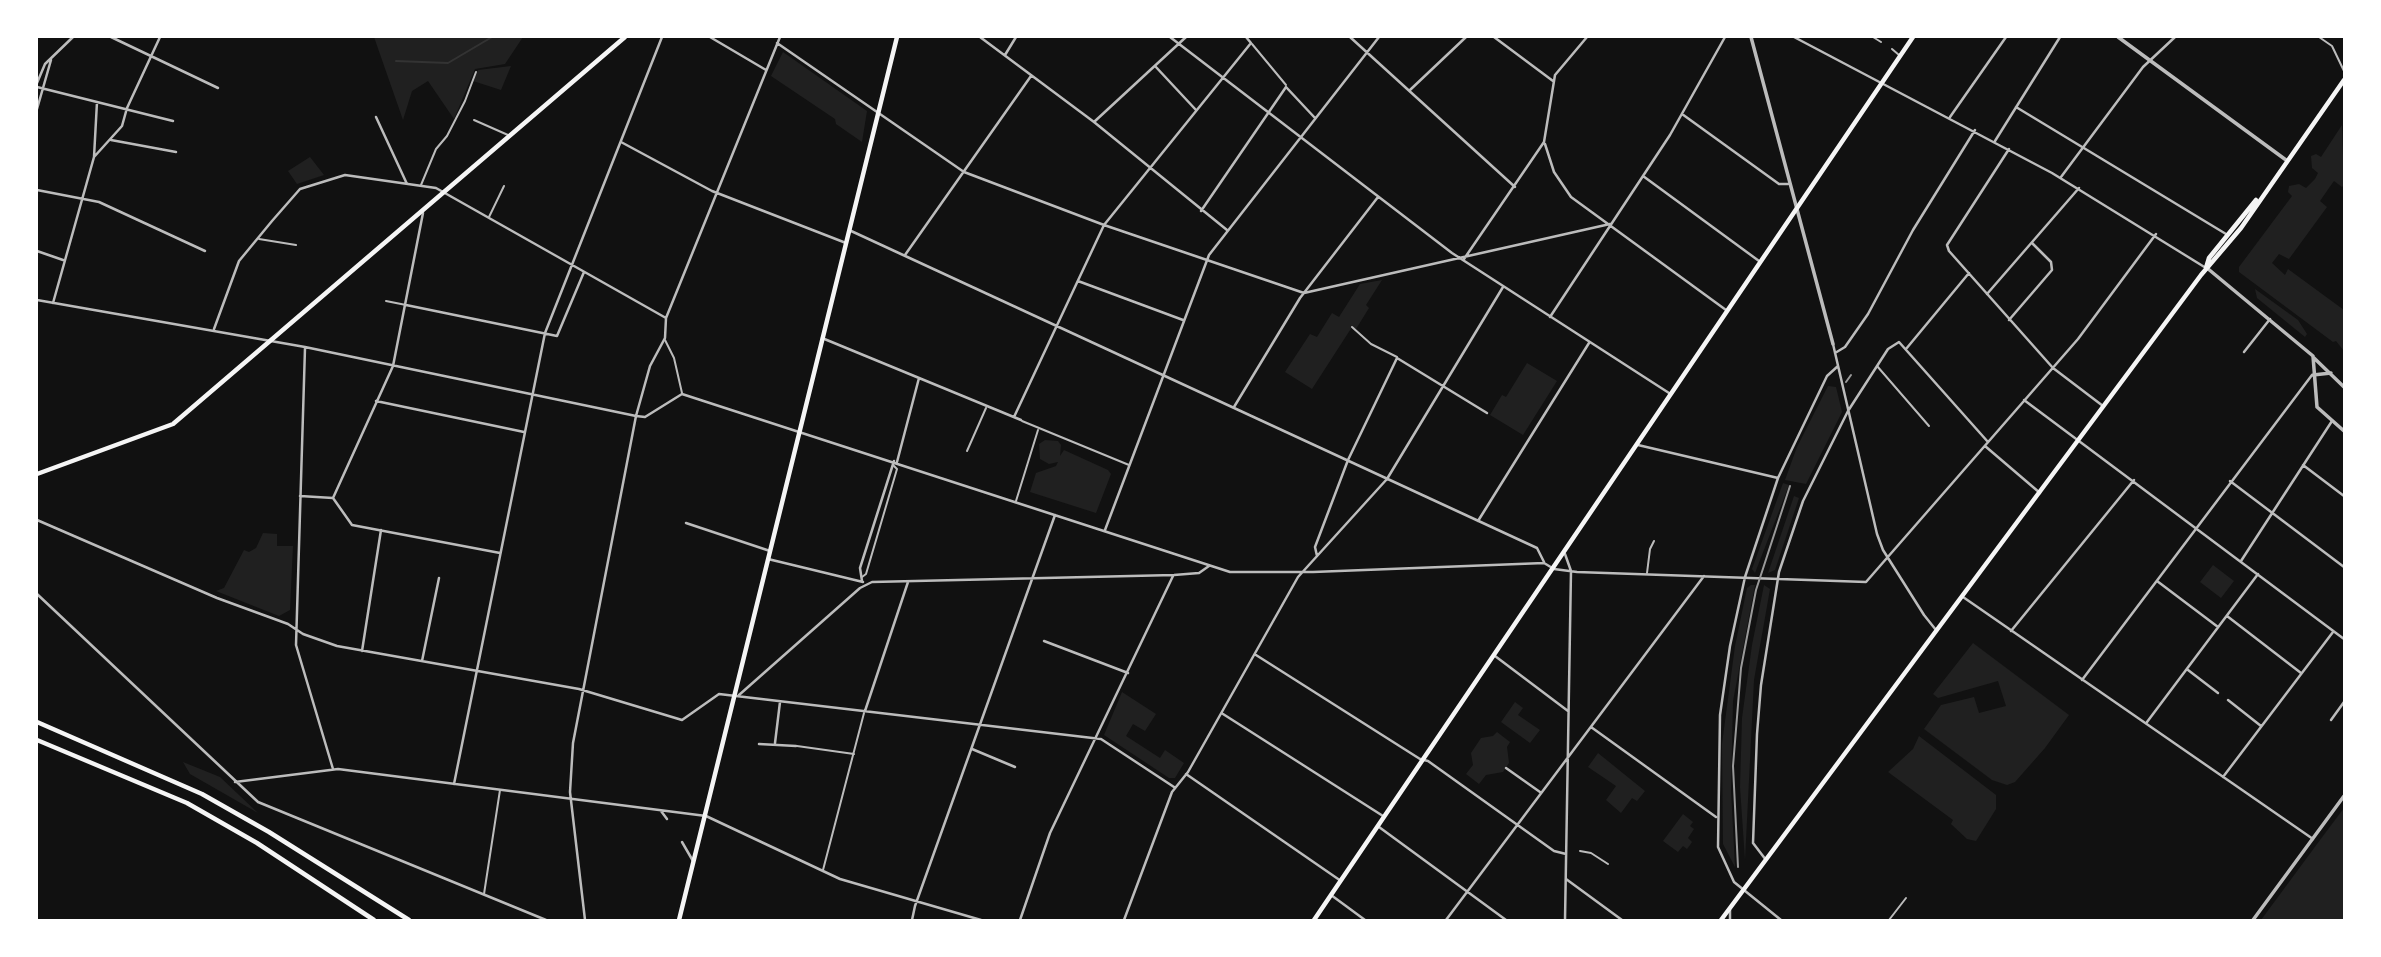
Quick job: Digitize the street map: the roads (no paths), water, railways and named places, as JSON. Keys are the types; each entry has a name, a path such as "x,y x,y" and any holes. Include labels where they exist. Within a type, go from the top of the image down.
{"main road":[{"path":"37,474 169,427 625,37"},
{"path":"679,920 897,37"},
{"path":"1314,920 1565,554 1913,37"},
{"path":"2206,268 2214,263 2241,228 2344,80"},
{"path":"1721,920 2206,268 2209,258 2260,198"},
{"path":"37,722 202,794 411,920"},
{"path":"37,740 187,803 257,843 374,920"}],"street":[{"path":"73,37 43,67 37,85 173,121"},
{"path":"111,37 218,88"},
{"path":"94,157 122,126 127,108 160,37"},
{"path":"454,784 545,333 662,37"},
{"path":"710,37 766,70"},
{"path":"585,920 572,800 573,743 636,416 650,366 665,340 666,318 780,37"},
{"path":"980,37 1094,122 1227,230"},
{"path":"1005,55 1016,37"},
{"path":"1170,37 1267,114 1503,287 1672,395"},
{"path":"1094,122 1186,37"},
{"path":"1246,37 1315,118"},
{"path":"1350,37 1515,187"},
{"path":"1105,531 1207,259 1379,37"},
{"path":"1410,90 1466,37"},
{"path":"1494,37 1553,81"},
{"path":"1464,259 1544,142 1553,81 1562,63 1587,37"},
{"path":"1550,317 1682,114 1725,37"},
{"path":"1751,37 1788,184 1798,209 1833,344 1877,534 1924,615 1937,630"},
{"path":"1794,37 1975,130 2156,234 2206,268 2270,318 2344,387"},
{"path":"1874,37 1881,42"},
{"path":"1950,117 2006,37"},
{"path":"1995,141 2060,37"},
{"path":"2118,37 2286,160"},
{"path":"2061,177 2150,61 2175,37"},
{"path":"2319,37 2332,47 2344,71"},
{"path":"777,43 964,172 1104,225 1304,293 1610,225"},
{"path":"1014,417 1104,225 1251,43"},
{"path":"1892,49 1900,56"},
{"path":"37,109 51,60"},
{"path":"1155,65 1196,110"},
{"path":"421,186 436,149 447,136 465,101 476,72"},
{"path":"905,256 1031,76"},
{"path":"1201,211 1286,87"},
{"path":"53,303 94,157 97,102"},
{"path":"2017,107 2227,234"},
{"path":"1682,114 1779,184 1788,184"},
{"path":"376,117 407,184"},
{"path":"474,120 510,135"},
{"path":"1835,353 1845,347 1868,313 1913,230 1975,130"},
{"path":"111,140 176,152"},
{"path":"621,142 716,192 846,243"},
{"path":"1544,142 1554,172 1571,197 1729,311"},
{"path":"2009,149 1948,245 1949,251 2053,368 2103,407"},
{"path":"214,330 239,261 258,238 300,189 345,175 421,186 443,192 666,318"},
{"path":"1643,176 1762,262"},
{"path":"489,218 504,186"},
{"path":"1987,295 2079,188"},
{"path":"37,190 99,202 205,250"},
{"path":"1234,407 1304,293 1378,197"},
{"path":"333,498 393,366 424,210"},
{"path":"849,230 1536,548 1544,563 1554,569 1866,582 2053,368 2103,307 2156,234"},
{"path":"258,238 296,245"},
{"path":"2009,320 2052,270 2050,262 2032,243"},
{"path":"37,251 63,260"},
{"path":"386,301 557,336 584,272"},
{"path":"1905,349 1969,273"},
{"path":"1077,280 1183,320"},
{"path":"1124,920 1174,787 1186,774 1302,573 1387,479 1503,287"},
{"path":"37,300 271,340 636,416 645,417 682,394 1230,572 1302,573 1544,563"},
{"path":"2244,352 2270,318"},
{"path":"1352,327 1371,344 1487,413"},
{"path":"822,338 1129,465"},
{"path":"665,340 674,358 682,394"},
{"path":"1766,860 1753,843 1757,734 1763,674 1779,579 1803,501 1848,411 1877,365 1894,343 1899,342 1988,442"},
{"path":"1478,522 1589,343"},
{"path":"305,347 295,629 301,666 334,769"},
{"path":"2313,356 2317,407 2344,431"},
{"path":"1317,556 1315,547 1348,460 1398,358"},
{"path":"1877,365 1928,426"},
{"path":"1781,920 1734,882 1720,853 1717,819 1720,715 1730,646 1745,578 1778,478 1827,376 1838,366"},
{"path":"2082,680 2230,481 2313,375 2331,373"},
{"path":"863,581 860,568 919,378"},
{"path":"2024,400 2344,639"},
{"path":"376,401 524,432"},
{"path":"967,451 987,407"},
{"path":"2241,561 2332,421"},
{"path":"1016,502 1039,428"},
{"path":"1638,445 1778,478"},
{"path":"1985,446 2040,493"},
{"path":"736,695 863,581 897,469 894,463"},
{"path":"2303,465 2344,496"},
{"path":"2011,631 2134,480"},
{"path":"2230,481 2344,567"},
{"path":"300,496 333,498"},
{"path":"333,498 348,523 500,553"},
{"path":"912,920 1055,515"},
{"path":"37,520 337,646 584,690 682,720 717,694 1101,739 1174,787"},
{"path":"686,523 770,551"},
{"path":"362,651 381,530"},
{"path":"1647,574 1650,549 1654,541"},
{"path":"1565,554 1572,571 1565,920"},
{"path":"768,559 863,581 908,582 1174,575 1199,573 1210,565"},
{"path":"2147,722 2258,574"},
{"path":"1020,920 1049,833 1174,575"},
{"path":"1446,920 1704,576"},
{"path":"421,662 439,578"},
{"path":"2157,580 2218,627"},
{"path":"823,871 865,711 908,582"},
{"path":"37,594 258,802 546,920"},
{"path":"1962,597 2313,839"},
{"path":"2227,616 2301,673"},
{"path":"2223,777 2333,631"},
{"path":"1044,641 1128,673"},
{"path":"1256,655 1424,760 1554,851 1566,853"},
{"path":"1495,656 1568,711"},
{"path":"2187,669 2218,693"},
{"path":"2228,700 2261,726"},
{"path":"775,743 780,702"},
{"path":"2331,720 2344,702"},
{"path":"1222,713 1385,817"},
{"path":"1591,727 1717,819"},
{"path":"759,744 775,743 853,754"},
{"path":"972,749 1015,767"},
{"path":"1506,768 1542,793"},
{"path":"235,782 334,769 706,816 840,879 981,920"},
{"path":"1186,774 1341,881"},
{"path":"484,894 500,789"},
{"path":"2253,920 2344,796"},
{"path":"661,811 667,819"},
{"path":"1379,827 1506,920"},
{"path":"682,842 694,862"},
{"path":"1580,851 1591,853 1608,864"},
{"path":"1565,879 1622,920"},
{"path":"1331,895 1365,920"},
{"path":"1889,920 1906,898"},
{"path":"1730,920 1731,908"}],"waterway":[{"path":"396,61 448,63 492,37"}],"railway":[{"path":"1846,382 1851,375"},
{"path":"1738,867 1733,766 1741,668 1756,590 1790,486"}]}
